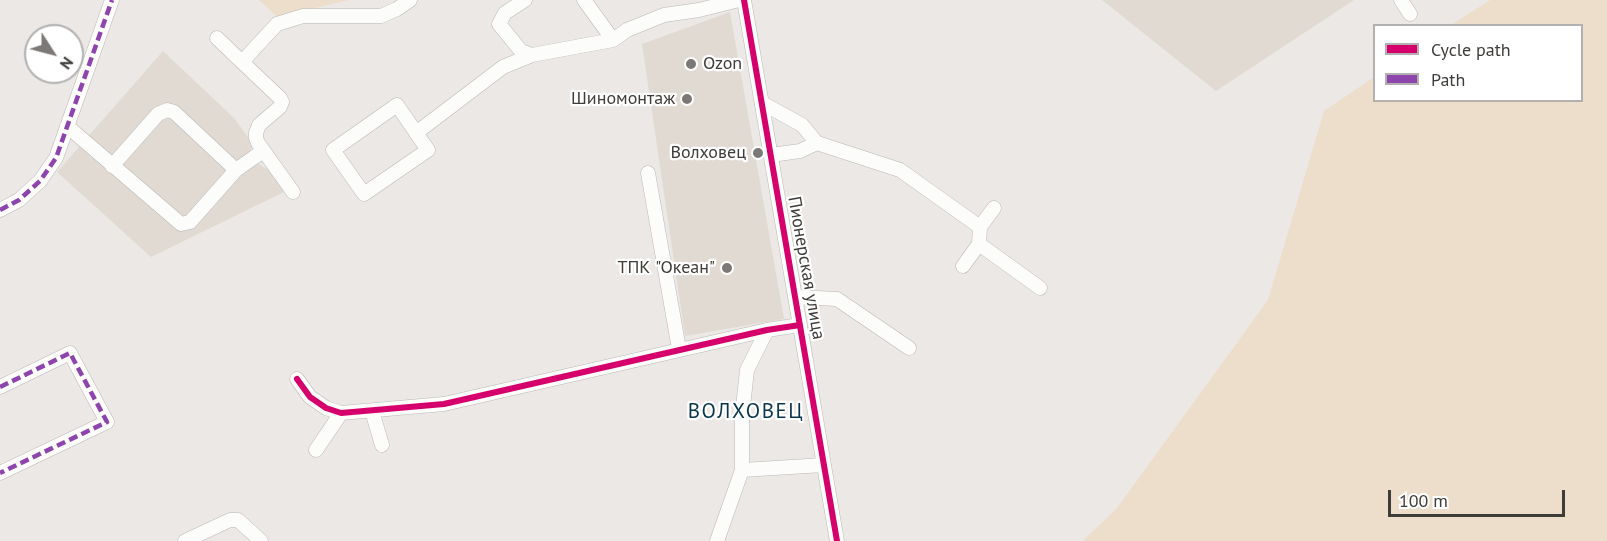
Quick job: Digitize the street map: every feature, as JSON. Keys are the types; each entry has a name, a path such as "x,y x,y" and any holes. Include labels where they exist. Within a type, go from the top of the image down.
{"street":[{"path":"0,210 19,200 40,181 56,158 112,0"},
{"path":"242,62 277,24 303,16 381,16 410,0"},
{"path":"525,0 505,13 499,24 521,51 532,55"},
{"path":"584,0 613,40"},
{"path":"416,133 503,67 532,55 613,40 627,30 663,15 699,10 739,0"},
{"name":"Пионерская улица","path":"744,0 837,541"},
{"path":"1401,0 1410,14"},
{"path":"217,38 275,92 282,102 276,112 257,129 256,138 293,192"},
{"path":"762,103 802,125 817,143 900,170 980,227"},
{"path":"397,105 416,133 428,150 364,194 333,150 397,105"},
{"path":"112,166 158,114 167,110 174,112 236,170"},
{"path":"67,126 178,223 183,224 193,219 236,170 263,151"},
{"path":"771,155 800,152 817,143"},
{"path":"648,172 679,350"},
{"path":"963,266 979,244 980,227 994,208"},
{"path":"979,244 1040,288"},
{"path":"796,297 837,299 909,348"},
{"path":"297,379 310,397 326,408 341,413 444,404 767,330 800,325"},
{"path":"717,541 742,470 742,416 747,370 767,330"},
{"path":"0,387 70,353 106,422 0,473"},
{"path":"372,411 382,444"},
{"path":"316,450 341,413"},
{"path":"742,470 824,465"},
{"path":"185,541 230,520 238,520 261,541"}],"shaded area":[{"path":"259,0 349,0 277,17"},
{"path":"1102,0 1354,0 1216,91"},
{"path":"1490,0 1607,0 1607,541 1083,541 1117,508 1268,300 1324,111 1373,78 1373,102 1583,102 1583,24 1453,24"},
{"path":"730,12 784,319 685,336 642,44"},
{"path":"163,51 234,118 253,144 250,151 257,163 272,172 286,191 151,257 57,172"}],"marked path":[{"path":"0,210 19,200 40,181 56,158 112,0"},
{"path":"0,387 70,353 107,422 0,473"}],"cycle path":[{"path":"744,0 837,541"},
{"path":"297,379 310,397 326,408 341,413 444,404 767,330 800,325"}],"place":[{"name":"Ozon","path":"691,64"},
{"name":"Шиномонтаж","path":"687,99"},
{"name":"Волховец","path":"758,153"},
{"name":"ТПК \"Океан\"","path":"727,268"}],"district":[{"name":"ВОЛХОВЕЦ","path":"746,412"}]}
